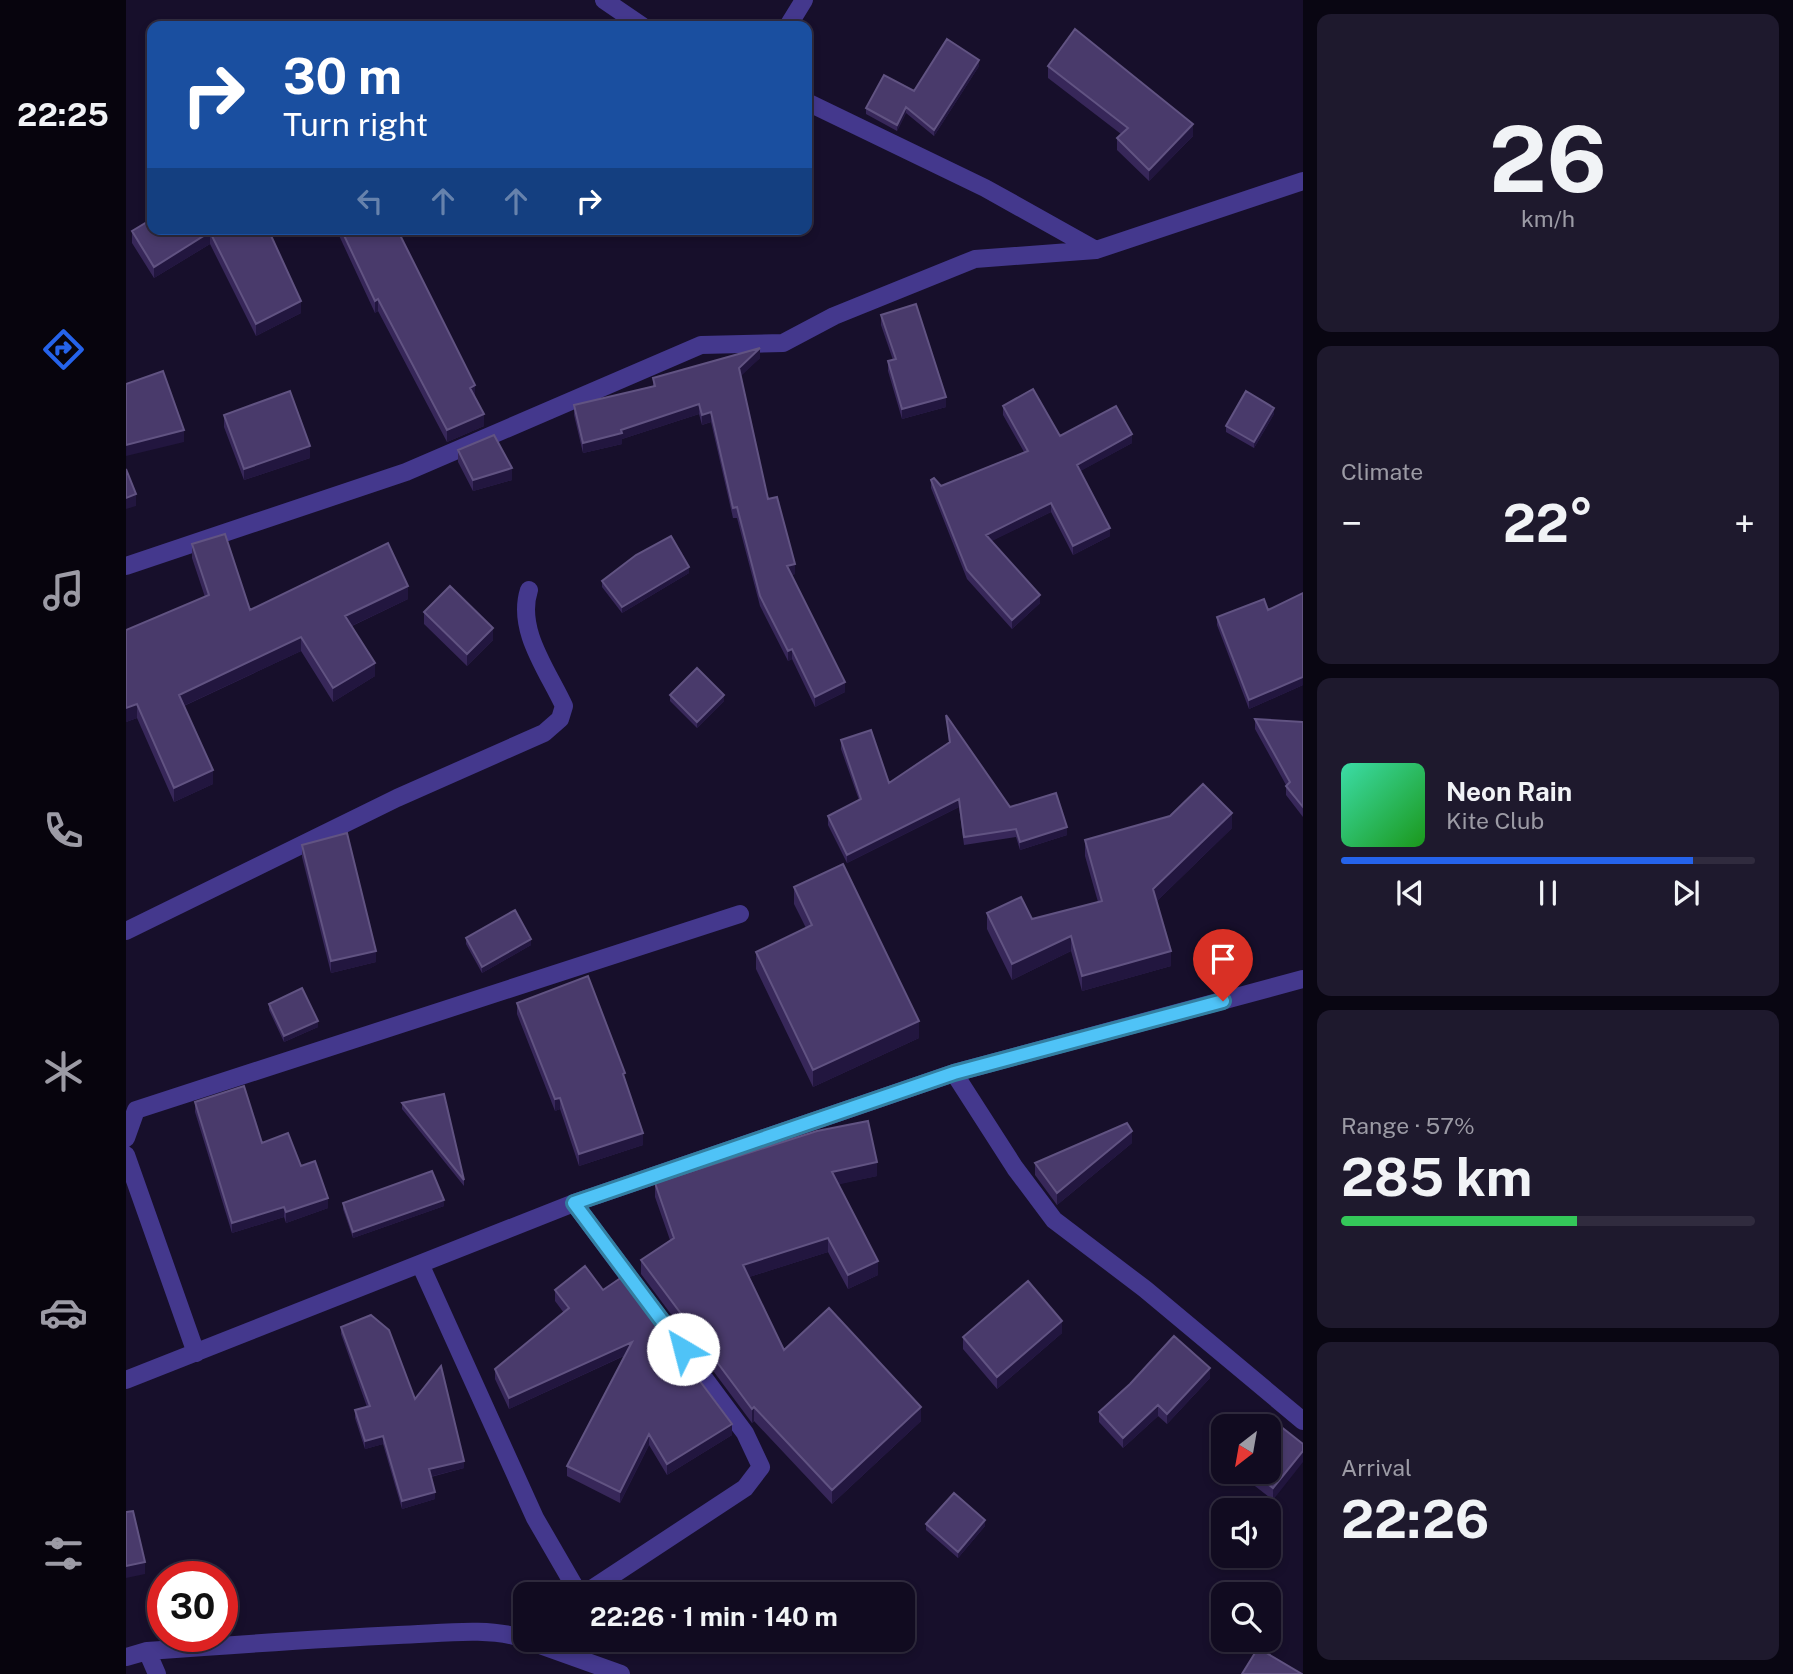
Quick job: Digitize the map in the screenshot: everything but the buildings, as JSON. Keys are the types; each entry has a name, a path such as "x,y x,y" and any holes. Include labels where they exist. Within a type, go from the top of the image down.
{"street":[{"path":"604,0 635,21"},
{"path":"791,21 804,0"},
{"path":"812,104 985,188 1096,250"},
{"path":"126,566 406,472 701,345 783,343 834,316 975,259 1096,250 1303,181"},
{"path":"126,931 397,798 544,733 560,719 564,706 533,643 525,602 529,590"},
{"path":"126,1138 136,1110 740,914"},
{"path":"126,1380 421,1266 574,1203 954,1073 1303,979"},
{"path":"954,1073 1015,1168 1054,1220 1156,1298 1303,1421"},
{"path":"126,1155 195,1353"},
{"path":"574,1203 745,1433 761,1467 745,1488 602,1582"},
{"path":"421,1266 535,1518 572,1582"},
{"path":"507,1633 513,1630"},
{"path":"238,1645 305,1640 513,1635"},
{"path":"126,1657 147,1651"},
{"path":"147,1652 157,1674"},
{"path":"561,1652 621,1674"}],"route":[{"path":"683,1349 574,1203 954,1073 1223,1001"}]}
